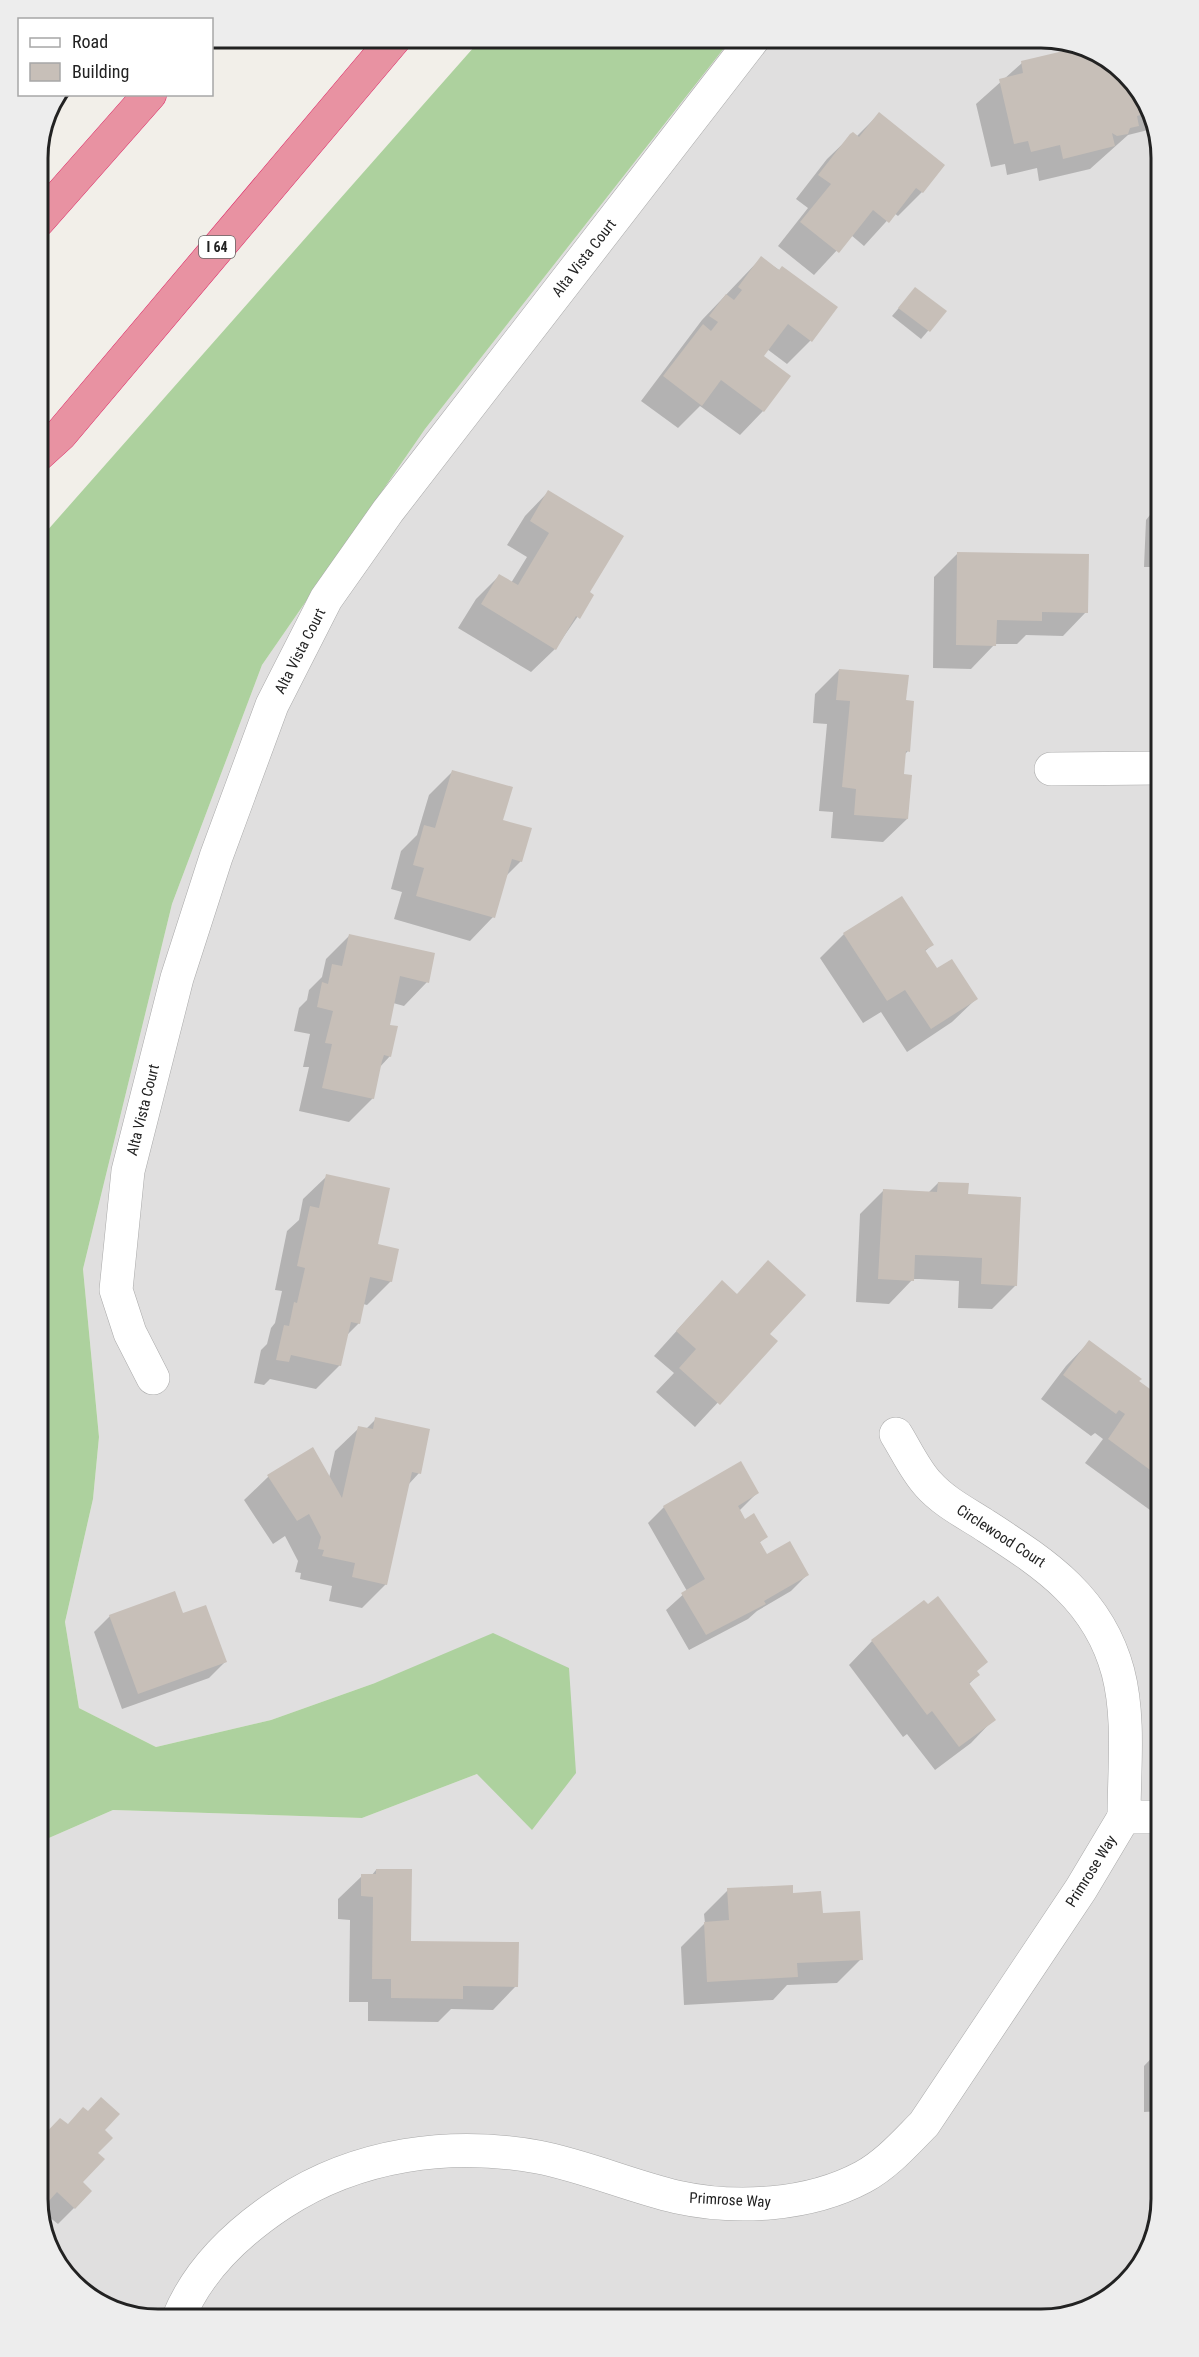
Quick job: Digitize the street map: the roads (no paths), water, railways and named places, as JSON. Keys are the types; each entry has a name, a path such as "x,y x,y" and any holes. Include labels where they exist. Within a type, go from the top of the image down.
{"highway":[{"name":"I 64","path":"48,446 60,435 387,48"},
{"path":"48,210 148,96"}],"street":[{"name":"Alta Vista Court","path":"153,1378 130,1333 116,1290 128,1170 177,978 216,857 272,705 327,599 388,512 746,48"},
{"path":"1051,770 1151,768"},
{"name":"Circlewood Court","path":"896,1434 927,1483 945,1499 1044,1563 1069,1586 1091,1613 1110,1651 1124,1701 1124,1817"},
{"name":"Primrose Way","path":"183,2309 199,2280 223,2250 254,2222 307,2187 357,2166 423,2152 476,2149 539,2157 678,2197 717,2202 777,2202 832,2191 864,2176 893,2156 924,2124 1081,1889 1124,1817 1151,1817"}]}
